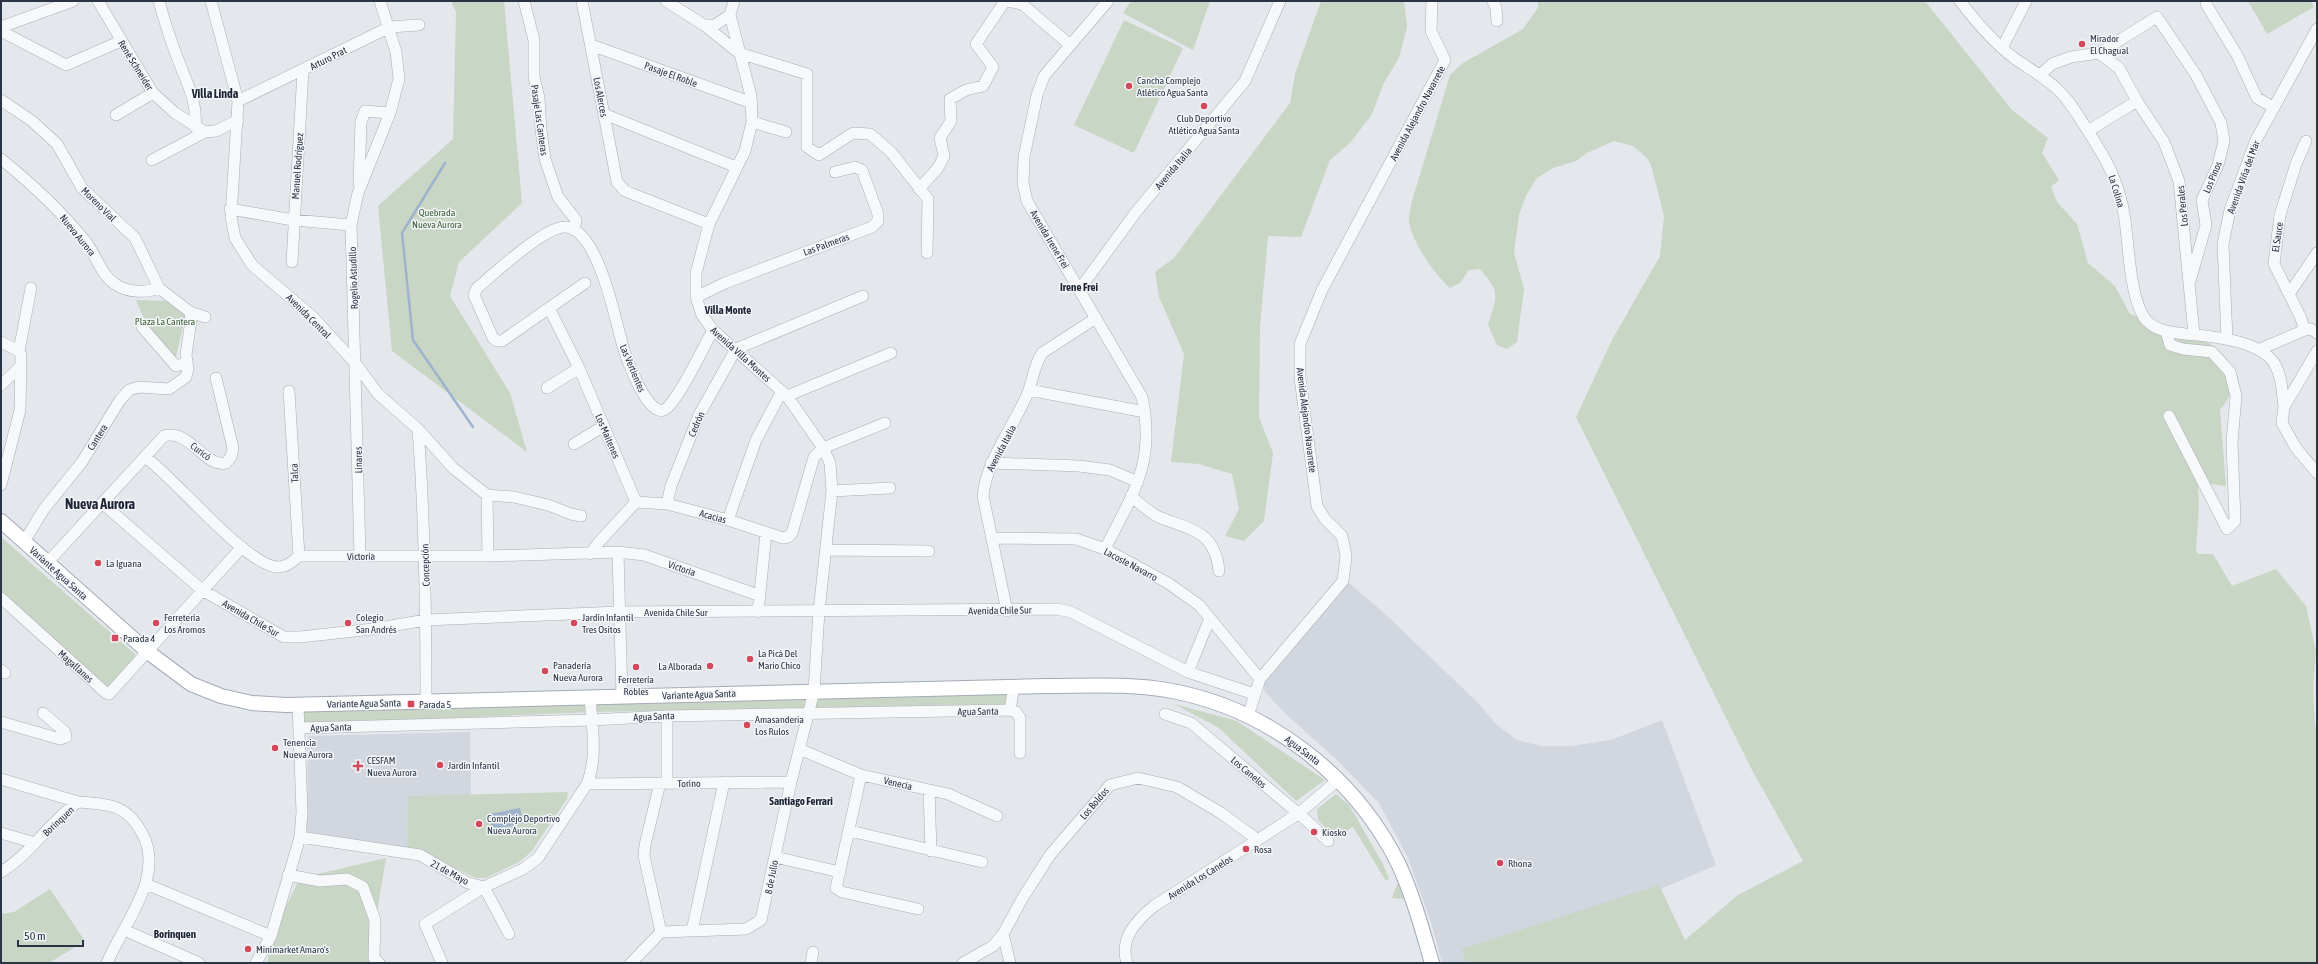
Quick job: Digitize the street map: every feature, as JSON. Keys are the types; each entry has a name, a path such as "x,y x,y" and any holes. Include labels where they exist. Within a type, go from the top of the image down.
{"main road":[{"name":"Variante Agua Santa","path":"1,521 148,652 191,684 202,690 252,703 298,705 814,691"},
{"name":"Agua Santa","path":"814,691 1014,686 1103,686 1146,688 1189,695 1248,716 1275,730 1303,749 1338,780 1371,819 1398,864 1413,900 1432,963"}],"street":[{"path":"2,28 73,1"},
{"name":"René Schneider","path":"98,1 120,41 153,93 200,130"},
{"path":"159,1 168,32 194,99 200,130"},
{"name":"Avenida Central","path":"211,1 238,101 238,120 230,209 235,238 252,265 313,317 356,364 378,394 418,429 453,468 487,496"},
{"name":"Rogelio Astudillo","path":"358,193 390,113 399,78 396,52 390,26 380,1"},
{"name":"Pasaje Las Canteras","path":"524,1 534,40 534,76 539,98 545,159 558,197 576,220 574,230"},
{"name":"Los Alerces","path":"582,1 604,114 613,172 617,182 625,191 709,224"},
{"path":"666,1 704,25 739,53 807,74 807,147 819,155 854,133 870,134 891,152 928,199 927,253"},
{"path":"704,25 715,25 730,15 734,1"},
{"path":"919,189 938,168 944,156 940,138 951,121 950,99 966,90 983,86 993,67 976,44 1006,1 1022,4 1070,45"},
{"name":"Avenida Irene Frei","path":"1105,549 1138,482 1145,462 1147,446 1145,412 1142,397 1027,201 1023,183 1024,157 1037,95 1044,76 1108,1"},
{"name":"Avenida Italia","path":"1079,290 1136,212 1245,81 1280,1"},
{"name":"Avenida Alejandro Navarrete","path":"1248,716 1260,679 1343,582 1346,556 1342,536 1324,519 1317,506 1300,378 1300,344 1322,290 1445,60 1431,31 1432,1"},
{"path":"1493,1 1496,8 1497,21"},
{"name":"La Colina","path":"1960,1 1978,24 2002,48 2040,76 2068,100 2105,158 2118,187 2124,214 2131,270 2140,310 2150,324 2166,332 2194,334 2227,339 2260,349"},
{"path":"2002,48 2026,1"},
{"path":"2206,4 2237,55 2257,98 2272,107"},
{"name":"Avenida Villa Montes","path":"730,15 752,103 752,122 745,151 709,224 696,273 696,297 702,315 713,330 784,393 823,448 830,463 832,491 827,550 819,611 814,691"},
{"name":"Los Pinos","path":"2099,54 2157,16 2196,75 2221,122 2224,141 2218,165 2202,200 2206,225 2190,281"},
{"name":"Arturo Prat","path":"238,101 303,71 390,26 419,25"},
{"path":"2,28 62,65 69,64 120,41"},
{"name":"Avenida Viña del Mar","path":"2227,339 2222,258 2226,227 2248,157 2272,107 2316,35"},
{"name":"Pasaje El Roble","path":"591,46 752,103"},
{"path":"2040,76 2052,64 2071,57 2099,54"},
{"name":"Los Perales","path":"2099,54 2119,68 2137,101 2164,142 2179,181 2194,334"},
{"name":"Manuel Rodríguez","path":"292,262 293,220 303,71"},
{"path":"116,115 153,93"},
{"name":"Moreno Vial","path":"1,100 32,121 57,144 82,188 135,238 159,288 190,312 205,317"},
{"path":"2088,131 2137,101"},
{"name":"Rogelio Astudillo","path":"356,364 351,226 358,193 362,122 365,112 390,113"},
{"path":"604,114 736,168"},
{"path":"152,160 200,130 216,131 238,120"},
{"path":"752,122 786,132"},
{"name":"El Sauce","path":"2306,141 2296,164 2280,215 2274,264 2289,294 2312,328"},
{"name":"Nueva Aurora","path":"1,159 49,201 87,243 110,280 117,286 140,292 159,288"},
{"name":"Las Palmeras","path":"696,297 725,282 872,227 878,221 878,214 862,170 855,167 835,172"},
{"path":"230,209 293,220 351,226"},
{"path":"574,230 567,227 558,228 533,242 477,288 474,295 476,303 493,338 497,341 502,340 585,283"},
{"name":"Las Vertientes","path":"574,230 584,239 602,272 611,294 622,344 632,371 653,409 660,411 666,408 713,330"},
{"path":"2289,294 2317,253"},
{"path":"1,485 20,410 21,355 19,351 31,288"},
{"path":"736,349 863,296"},
{"name":"Los Maitenes","path":"549,308 578,368 636,502"},
{"path":"142,327 176,366 187,366 186,355 191,320 190,312"},
{"name":"Avenida Italia","path":"1007,611 983,496 985,479 991,463 1013,424 1029,390 1037,361 1042,353 1096,318"},
{"path":"2312,328 2260,349 2274,362 2281,379 2284,406 2282,423 2288,436 2317,471"},
{"path":"2166,332 2170,345 2183,349 2212,352 2230,372 2236,396 2232,442 2235,521 2227,529 2168,416"},
{"path":"1,342 19,351"},
{"name":"Cedrón","path":"667,504 671,486 700,415 736,349"},
{"path":"2284,406 2317,351"},
{"path":"728,520 756,440 784,393 891,353"},
{"name":"Linares","path":"356,364 360,556"},
{"name":"Cantera","path":"24,542 44,509 82,462 120,400 129,390 139,387 169,389 186,377 187,366"},
{"path":"1,385 20,367"},
{"path":"547,388 578,368"},
{"name":"Curicó","path":"145,457 164,436 171,434 183,438 216,462 221,464 226,463 231,457 232,448 216,378"},
{"path":"1029,390 1145,412"},
{"name":"Talca","path":"289,391 299,556"},
{"path":"823,448 885,423"},
{"path":"574,444 604,426"},
{"name":"Concepción","path":"418,429 426,620 426,701"},
{"name":"Acacias","path":"636,502 667,504 728,520 783,538 788,538 792,533 811,464 814,457 823,448"},
{"path":"47,563 145,457 161,468 192,501 242,547 277,567 284,566 299,556"},
{"path":"991,463 1110,470 1138,482"},
{"path":"832,491 890,488"},
{"path":"488,556 487,496 514,497 548,505 570,514 581,516"},
{"path":"1131,496 1161,518 1174,521 1201,535 1214,549 1219,571"},
{"path":"590,554 599,542 636,502"},
{"name":"Avenida Chile Sur","path":"102,503 202,590 284,637 300,638 373,629 426,620 620,612 1007,611 1057,609 1071,612 1188,672 1254,694"},
{"path":"758,612 758,594 766,533"},
{"name":"Lacoste Navarro","path":"992,538 1076,540 1105,549 1168,583 1199,605 1260,679"},
{"path":"148,652 242,547"},
{"path":"827,550 929,551"},
{"path":"618,552 622,697"},
{"name":"Victoria","path":"299,556 488,556 618,552 644,555 758,594"},
{"name":"Magallanes","path":"1,598 106,693 110,694 148,652"},
{"path":"1188,672 1210,618"},
{"name":"Agua Santa","path":"1010,710 1014,686"},
{"name":"8 de Julio","path":"661,932 746,929 761,920 765,908 791,782 807,713 814,691"},
{"path":"442,963 425,924 484,887 523,869 538,858 587,784 593,771 590,697"},
{"path":"256,963 271,936 300,837 302,812 298,705"},
{"name":"Agua Santa","path":"299,728 592,720 667,716 1010,710 1016,712 1020,718 1020,753"},
{"path":"1,722 60,740 66,737 65,732 43,713"},
{"name":"Los Canelos","path":"1165,714 1192,723 1328,841"},
{"path":"631,963 661,932 644,856 645,845 663,783 667,716"},
{"name":"Venecia","path":"799,749 861,774 948,794 996,816"},
{"path":"861,774 850,831 836,888 842,892 918,908"},
{"name":"Los Boldos","path":"964,963 993,946 1003,934 1022,899 1050,856 1110,785 1138,778 1177,787 1221,813 1258,840"},
{"path":"1,779 78,802"},
{"name":"Avenida Los Canelos","path":"1127,962 1125,952 1129,934 1133,925 1140,917 1154,906 1298,814 1338,780"},
{"path":"692,931 724,782"},
{"name":"Torino","path":"587,784 791,782"},
{"path":"929,790 931,851"},
{"name":"Borinquen","path":"1,872 21,857 53,822 78,802 111,805 124,811 135,820 150,852 150,867 146,884 107,963"},
{"path":"850,831 982,862"},
{"path":"1,833 34,843"},
{"name":"21 de Mayo","path":"300,837 420,855 468,883 484,887"},
{"path":"775,857 840,872"},
{"path":"288,875 320,881 347,879 363,887 374,920 374,958 379,963"},
{"path":"146,884 271,936"},
{"path":"484,887 509,934"},
{"path":"131,933 199,963"},
{"path":"1003,934 1010,963"},
{"path":"811,963 813,952"}],"shaded area":[{"path":"1349,583 1383,612 1476,701 1496,724 1517,740 1541,746 1571,746 1611,740 1662,720 1716,865 1555,935 1564,963 1442,963 1432,925 1408,858 1379,803 1338,761 1288,716 1265,692 1263,684"},
{"name":"CESFAM Nueva Aurora","path":"470,732 471,795 409,797 407,849 307,832 308,736"}],"green space":[{"name":"Quebrada Nueva Aurora","path":"451,1 504,1 522,203 459,262 450,296 510,393 527,452 392,351 378,206 453,139 456,12"},
{"path":"1131,1 1210,1 1193,50 1123,13"},
{"path":"1321,1 1404,1 1407,27 1399,58 1384,83 1372,114 1350,143 1330,160 1301,237 1268,236 1260,328 1259,417 1273,453 1264,521 1244,541 1225,536 1239,509 1232,474 1199,464 1171,462 1184,354 1159,297 1155,272 1174,258 1290,103 1295,74"},
{"path":"1538,1 1925,1 2012,110 2048,138 2042,153 2059,180 2051,187 2057,202 2077,224 2088,263 2115,286 2130,314 2194,335 2210,344 2223,354 2231,366 2233,380 2226,403 2220,410 2226,486 2210,484 2197,463 2199,508 2196,550 2198,554 2213,554 2232,586 2276,569 2306,606 2316,651 2313,687 2315,725 2317,729 2317,963 1466,963 1462,949 1659,885 1685,940 1738,895 1803,861 1752,770 1576,417 1612,340 1660,256 1664,216 1651,165 1647,158 1633,146 1614,141 1587,153 1576,161 1553,168 1536,179 1526,196 1519,215 1514,253 1524,289 1517,342 1507,349 1497,345 1488,325 1494,307 1495,295 1487,277 1480,269 1469,270 1460,283 1450,288 1431,267 1419,248 1411,230 1409,214 1412,201 1450,75 1463,63 1523,29 1538,8"},
{"path":"2248,1 2311,1 2314,7 2267,34"},
{"name":"Cancha Complejo Atlético Agua Santa","path":"1124,20 1183,48 1134,153 1074,125"},
{"name":"Plaza La Cantera","path":"136,300 167,301 186,313 175,361 149,330"},
{"path":"1,537 135,654 135,661 112,687 105,688 1,595"},
{"path":"1017,686 1011,704 595,712 302,724 301,707"},
{"path":"1174,704 1237,721 1325,780 1296,801 1219,728"},
{"name":"Complejo Deportivo Nueva Aurora","path":"568,792 567,799 531,852 519,862 486,878 476,878 427,855 407,849 408,796"},
{"path":"1336,794 1349,805 1383,864 1389,879 1386,881 1353,827 1335,838 1318,820 1317,809"},
{"path":"386,858 375,924 382,963 268,963 268,942 300,878"},
{"path":"1398,882 1405,899 1392,898"},
{"path":"50,889 85,941 49,963 1,963 1,914 14,912"}],"water":[{"path":"520,808 524,823 492,830 489,814"}],"waterway":[{"path":"445,163 402,233 413,340 473,427"}],"place":[{"name":"Mirador El Chagual","path":"2082,44"},
{"name":"Cancha Complejo Atlético Agua Santa","path":"1129,86"},
{"name":"Club Deportivo Atlético Agua Santa","path":"1204,106"},
{"name":"La Iguana","path":"98,563"},
{"name":"Ferretería Los Aromos","path":"156,623"},
{"name":"Colegio San Andrés","path":"348,623"},
{"name":"Jardín Infantil Tres Ositos","path":"574,623"},
{"name":"Parada 4","path":"115,638"},
{"name":"La Picá Del Mario Chico","path":"750,659"},
{"name":"La Alborada","path":"710,666"},
{"name":"Ferretería Robles","path":"636,667"},
{"name":"Panadería Nueva Aurora","path":"545,671"},
{"name":"Parada 5","path":"411,704"},
{"name":"Amasanderia Los Rulos","path":"747,725"},
{"name":"Tenencia Nueva Aurora","path":"275,748"},
{"name":"Jardín Infantil","path":"440,765"},
{"name":"CESFAM Nueva Aurora","path":"358,766"},
{"name":"Complejo Deportivo Nueva Aurora","path":"479,824"},
{"name":"Kiosko","path":"1314,832"},
{"name":"Rosa","path":"1246,849"},
{"name":"Rhona","path":"1500,863"},
{"name":"Minimarket Amaro's","path":"248,949"}],"district":[{"name":"Villa Linda","path":"215,94"},
{"name":"Irene Frei","path":"1079,287"},
{"name":"Villa Monte","path":"728,310"},
{"name":"Nueva Aurora","path":"100,504"},
{"name":"Santiago Ferrari","path":"801,801"},
{"name":"Borinquen","path":"175,934"}]}
